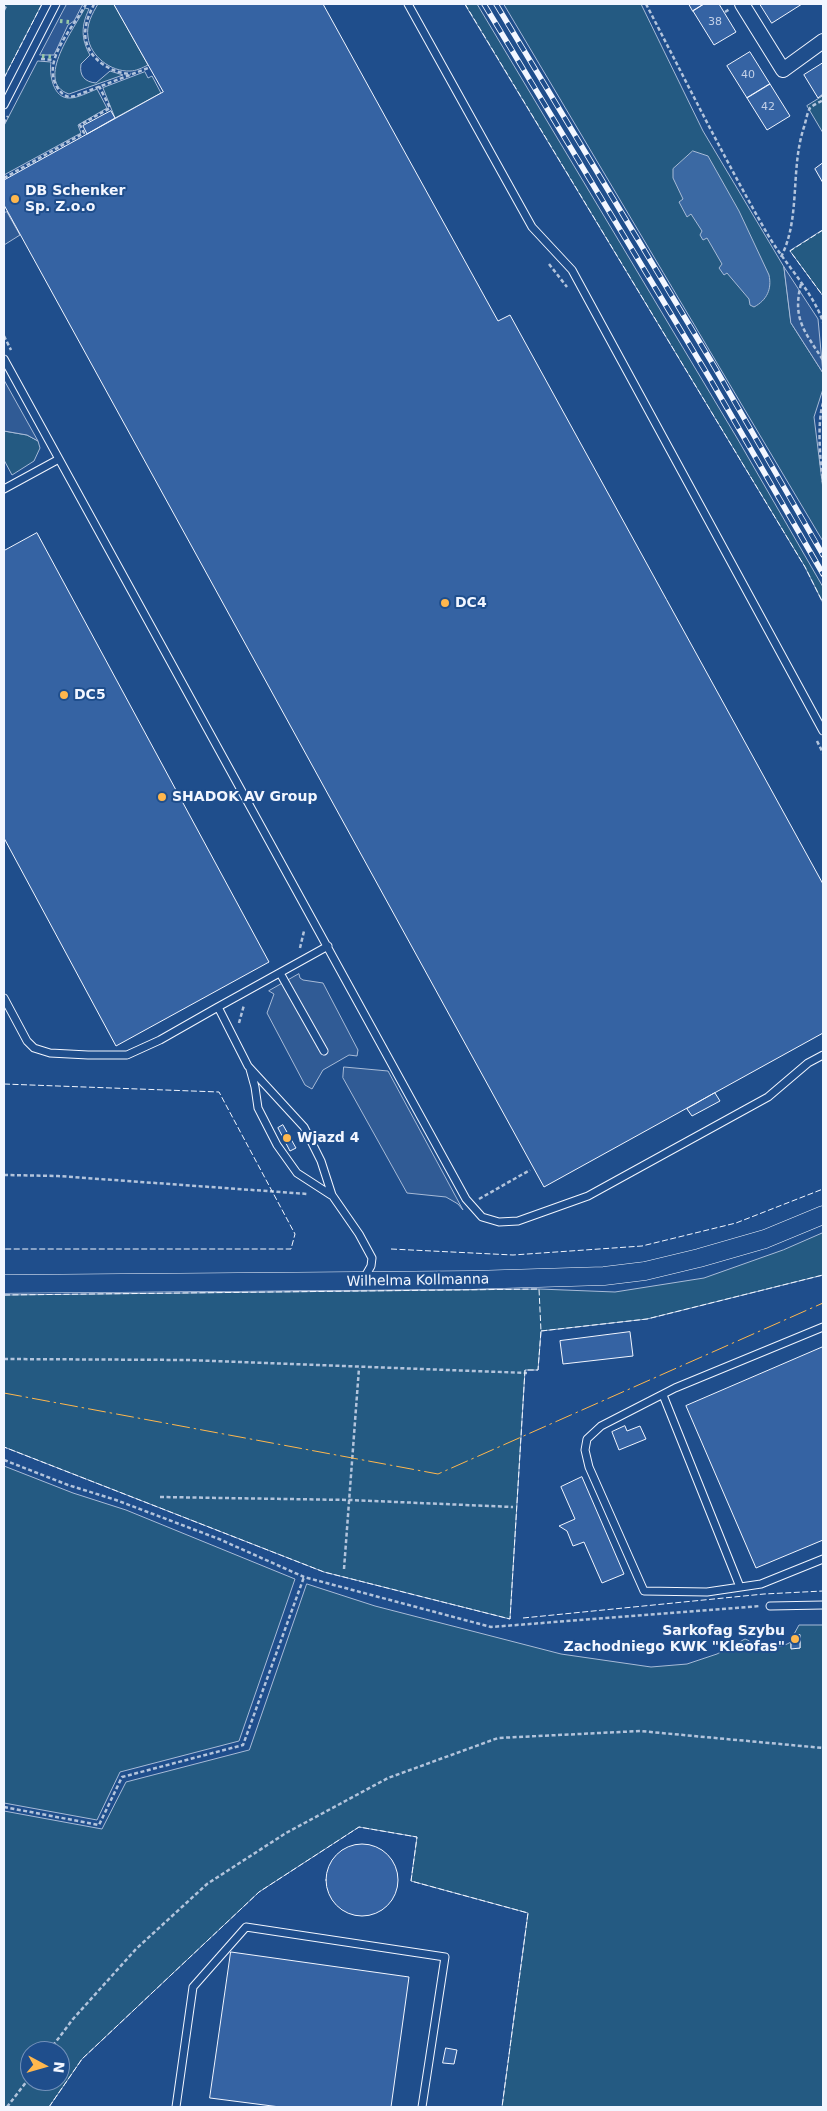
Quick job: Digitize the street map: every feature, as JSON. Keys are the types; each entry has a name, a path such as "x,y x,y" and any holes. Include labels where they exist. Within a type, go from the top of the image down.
{"street":[{"path":"742,4 783,70 823,41"},
{"name":"Wilhelma Kollmanna","path":"4,1284 536,1279 632,1273 685,1262 756,1242 823,1215"}],"lane":[{"path":"4,105 56,4"},
{"path":"408,4 532,226 572,270 823,731"},
{"path":"4,359 466,1199 482,1217 499,1222 518,1221 588,1196 768,1097 808,1063 823,1055"},
{"path":"4,490 59,459"},
{"path":"4,998 27,1041 34,1048 50,1053 127,1055 160,1040 328,946"},
{"path":"280,973 324,1051"},
{"path":"218,1007 248,1066 255,1087 258,1108 277,1145 298,1173 332,1195"},
{"path":"248,1066 304,1127 321,1161 332,1195 359,1234 372,1258 371,1266 363,1281"},
{"path":"823,1327 663,1395 601,1426 588,1439 585,1450 589,1467 644,1591 707,1592 761,1584 823,1559"},
{"path":"663,1395 740,1587"},
{"path":"770,1606 823,1604"},
{"path":"176,2107 192,1987 246,1927 445,1957 422,2107"}],"path":[{"path":"4,10 7,4"},
{"path":"86,4 76,23 70,27 54,60 52,76 64,95 75,96 148,68"},
{"path":"94,4 86,25 88,48 97,60 107,67 124,74 133,74"},
{"path":"646,4 716,140 781,257 817,308 823,322"},
{"path":"38,58 54,60"},
{"path":"4,178 84,133 80,125 110,108 99,86"},
{"path":"781,257 789,242 792,225 794,180 801,136 811,107 823,100"},
{"path":"548,262 569,289"},
{"path":"801,284 797,300 800,324 823,360"},
{"path":"4,336 13,353"},
{"path":"823,403 819,415 820,459 823,482"},
{"path":"814,737 823,752"},
{"path":"239,1027 240,1017 248,1000"},
{"path":"483,1206 479,1199 530,1170"},
{"path":"4,1174 332,1195"},
{"path":"4,1359 189,1360 527,1373"},
{"path":"344,1569 359,1368"},
{"path":"4,1460 210,1536 304,1577 491,1627 770,1606"},
{"path":"160,1497 350,1500 513,1507"},
{"path":"4,1807 99,1825 122,1777 243,1745 304,1577"},
{"path":"56,2041 73,2019 136,1949 207,1884 286,1834 388,1778 498,1738 640,1731 823,1748"},
{"path":"7,2107 20,2090"}],"shaded area":[{"path":"4,4 42,4 4,78"},
{"path":"67,4 83,4 74,21 68,25 54,55 40,55"},
{"path":"98,4 114,4 148,65 130,71 123,71 109,66 97,56 90,44 88,28"},
{"path":"465,4 477,4 737,438 823,587 823,603 805,567"},
{"path":"504,4 641,4 703,131 784,267 791,323 823,373 823,389 814,417 823,489 823,541"},
{"path":"85,8 89,9 83,32 90,55 81,64 82,75 86,80 96,83 110,71 123,75 69,94 59,88 55,78 56,66 66,40"},
{"path":"38,61 51,62 53,85 64,97 73,98 97,89 107,108 78,125 81,133 4,175 4,126"},
{"path":"145,72 148,78 152,76 161,93 115,118 103,88"},
{"path":"823,96 823,133 807,106"},
{"path":"693,151 708,156 739,211 769,275 770,285 768,294 754,307 750,305 749,299 727,273 724,275 719,268 722,264 707,238 703,240 700,235 702,231 691,214 687,217 679,202 683,199 673,178 673,169"},
{"path":"7,212 20,235 4,245 4,213"},
{"path":"823,230 823,296 790,251"},
{"path":"784,267 818,319 823,373 791,323"},
{"path":"4,380 38,441 27,435 4,431"},
{"path":"4,431 27,435 38,441 40,448 34,461 12,475 4,460"},
{"path":"299,974 303,980 323,983 358,1050 357,1056 349,1055 323,1070 312,1089 305,1085 267,1013 274,994 269,991"},
{"path":"344,1067 388,1071 463,1210 458,1204 446,1197 407,1193 343,1078"},
{"path":"823,1233 823,1275 647,1319 541,1331 538,1370 525,1370 510,1619 324,1572 4,1447 4,1295 539,1289 615,1292 704,1278 783,1250"},
{"path":"4,1466 73,1493 126,1510 295,1579 239,1741 120,1772 97,1820 4,1803"},
{"path":"307,1584 375,1606 561,1654 651,1667 687,1664 717,1654 745,1639 755,1645 769,1648 791,1642 791,1648 800,1648 800,1636 793,1636 799,1625 823,1625 823,2107 502,2107 528,1913 411,1881 417,1837 359,1827 259,1892 82,2059 70,2076 70,2041 20,2041 20,2091 60,2091 49,2107 4,2107 4,1811 102,1829 126,1782 249,1750"}],"building":[{"name":"DC4","path":"114,4 323,4 498,321 510,315 823,884 823,1033 544,1187 4,205 4,180 163,92"},
{"path":"689,4 704,4 693,11"},
{"path":"704,4 719,4 736,32 714,45 693,11"},
{"path":"760,4 802,4 772,23"},
{"path":"750,52 770,84 747,98 727,66"},
{"path":"823,63 823,94 818,98 804,75"},
{"path":"770,84 790,116 767,130 747,98"},
{"path":"111,111 115,118 87,134 83,126"},
{"path":"823,163 823,183 815,169"},
{"name":"DC5","path":"37,533 269,962 116,1046 4,838 4,551"},
{"path":"715,1093 720,1101 692,1116 687,1109"},
{"name":"Wjazd 4","path":"283,1125 296,1148 290,1151 278,1128"},
{"path":"630,1332 633,1356 563,1364 560,1341"},
{"path":"823,1347 823,1540 756,1568 686,1406"},
{"path":"625,1426 627,1431 640,1426 646,1439 619,1450 612,1432"},
{"path":"582,1477 624,1574 602,1583 584,1542 573,1546 567,1531 559,1526 575,1519 561,1487"},
{"name":"Sarkofag Szybu Zachodniego KWK \"Kleofas\"","path":"800,1635 800,1648 791,1649 791,1636"},
{"path":"362,1844 382,1850 392,1860 398,1880 392,1900 382,1910 362,1916 342,1910 332,1900 326,1880 332,1860 342,1850"},
{"path":"231,1952 409,1977 391,2107 280,2107 210,2098"},
{"path":"446,2048 457,2050 454,2064 443,2063"}],"railway":[{"path":"484,4 709,377 823,574"},
{"path":"496,4 714,366 823,555"}],"hedge":[{"path":"60,21 70,22"},
{"path":"42,56 53,57"}],"fence":[{"path":"4,78 42,4"},
{"path":"465,4 805,567 823,603"},
{"path":"823,230 790,251 823,296"},
{"path":"4,1084 219,1092 295,1234 291,1249 4,1249"},
{"path":"391,1249 513,1255 642,1246 736,1223 823,1189"},
{"path":"541,1331 647,1319 823,1275"},
{"path":"4,1295 539,1289 541,1331 538,1370 525,1370 510,1619 324,1572 4,1447"},
{"path":"523,1618 764,1594 823,1591"},
{"path":"49,2107 82,2059 259,1892 359,1827 417,1837 411,1881 528,1913 502,2107"}],"power":[{"path":"4,1393 438,1474 823,1303"}],"place":[{"name":"DB Schenker Sp. Z.o.o","path":"15,199"},
{"name":"DC4","path":"445,603"},
{"name":"DC5","path":"64,695"},
{"name":"SHADOK AV Group","path":"162,797"},
{"name":"Wjazd 4","path":"287,1138"},
{"name":"Sarkofag Szybu Zachodniego KWK \"Kleofas\"","path":"795,1639"}]}
